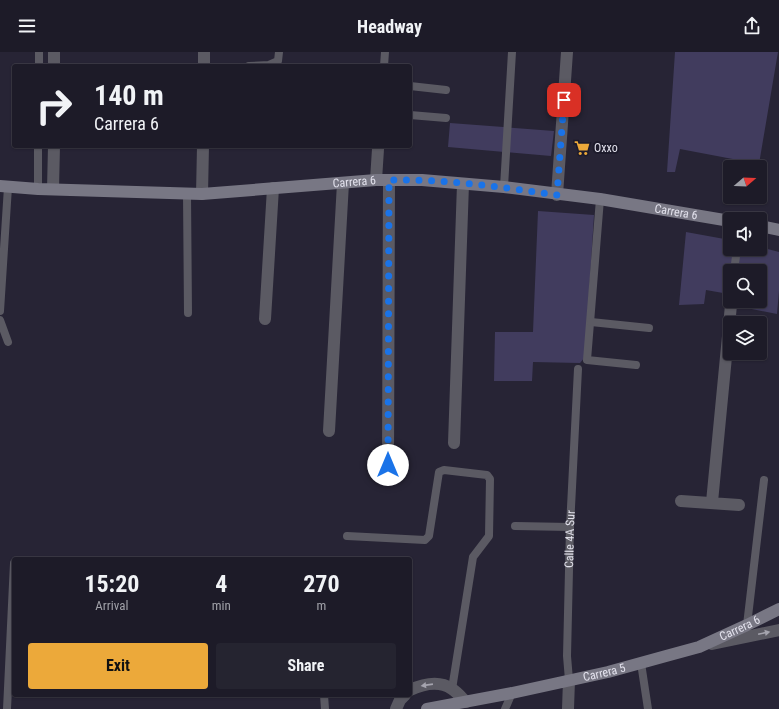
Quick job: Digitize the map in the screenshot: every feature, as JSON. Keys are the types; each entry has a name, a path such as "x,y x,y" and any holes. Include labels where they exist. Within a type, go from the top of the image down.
{"main road":[{"name":"Carrera 6","path":"4,187 38,190 53,189 202,194 376,180 422,180 600,199 723,220"},
{"path":"767,227 779,230"},
{"name":"Carrera 6","path":"699,647 747,625 779,608"},
{"name":"Carrera 5","path":"427,709 512,694 641,663 699,647"}],"street":[{"path":"54,52 54,64"},
{"path":"204,52 204,64"},
{"path":"557,195 567,52"},
{"path":"53,189 54,148"},
{"path":"202,194 203,148"},
{"path":"376,180 378,148"},
{"path":"388,465 389,180"},
{"path":"330,431 343,183"},
{"path":"454,443 462,184"},
{"path":"265,319 273,188"},
{"path":"712,502 731,308"},
{"path":"681,501 739,505"},
{"name":"Carrera 5","path":"699,647 779,630"},
{"name":"Calle 4A Sur","path":"568,709 569,680"},
{"path":"412,689 424,684 438,684 452,688 466,702"},
{"path":"396,709 403,697"}],"lane":[{"path":"39,52 39,64"},
{"path":"270,64 278,61 279,52"},
{"path":"384,64 385,52"},
{"path":"504,188 512,52"},
{"path":"412,86 446,90"},
{"path":"412,115 446,118"},
{"path":"38,148 38,190"},
{"path":"0,311 4,187"},
{"path":"188,194 188,312"},
{"path":"600,199 587,360 636,365"},
{"path":"0,320 8,342"},
{"path":"591,322 649,328"},
{"name":"Calle 4A Sur","path":"569,680 567,656 570,527 578,369"},
{"path":"347,536 425,540 429,536 440,472 444,470 487,475 490,479 489,536 473,557 452,688"},
{"path":"747,625 764,480"},
{"path":"515,526 570,527"},
{"path":"7,709 12,603"},
{"path":"641,663 648,709"},
{"path":"505,709 512,694"},
{"path":"324,697 325,709"}],"shaded area":[{"path":"675,52 778,52 760,160 738,160 680,149 675,172 667,172"},
{"path":"450,123 554,131 551,156 448,147"},
{"path":"538,211 594,215 585,357 580,363 533,362 532,381 494,381 495,332 533,332"},
{"path":"686,232 723,239 723,256 767,256 767,249 779,252 779,291 777,314 747,308 767,308 767,264 723,264 723,293 706,290 704,304 679,305"}],"place":[{"name":"Oxxo","path":"582,148"}],"route":[{"path":"388,465 389,180 422,180 557,195 564,100"}]}
